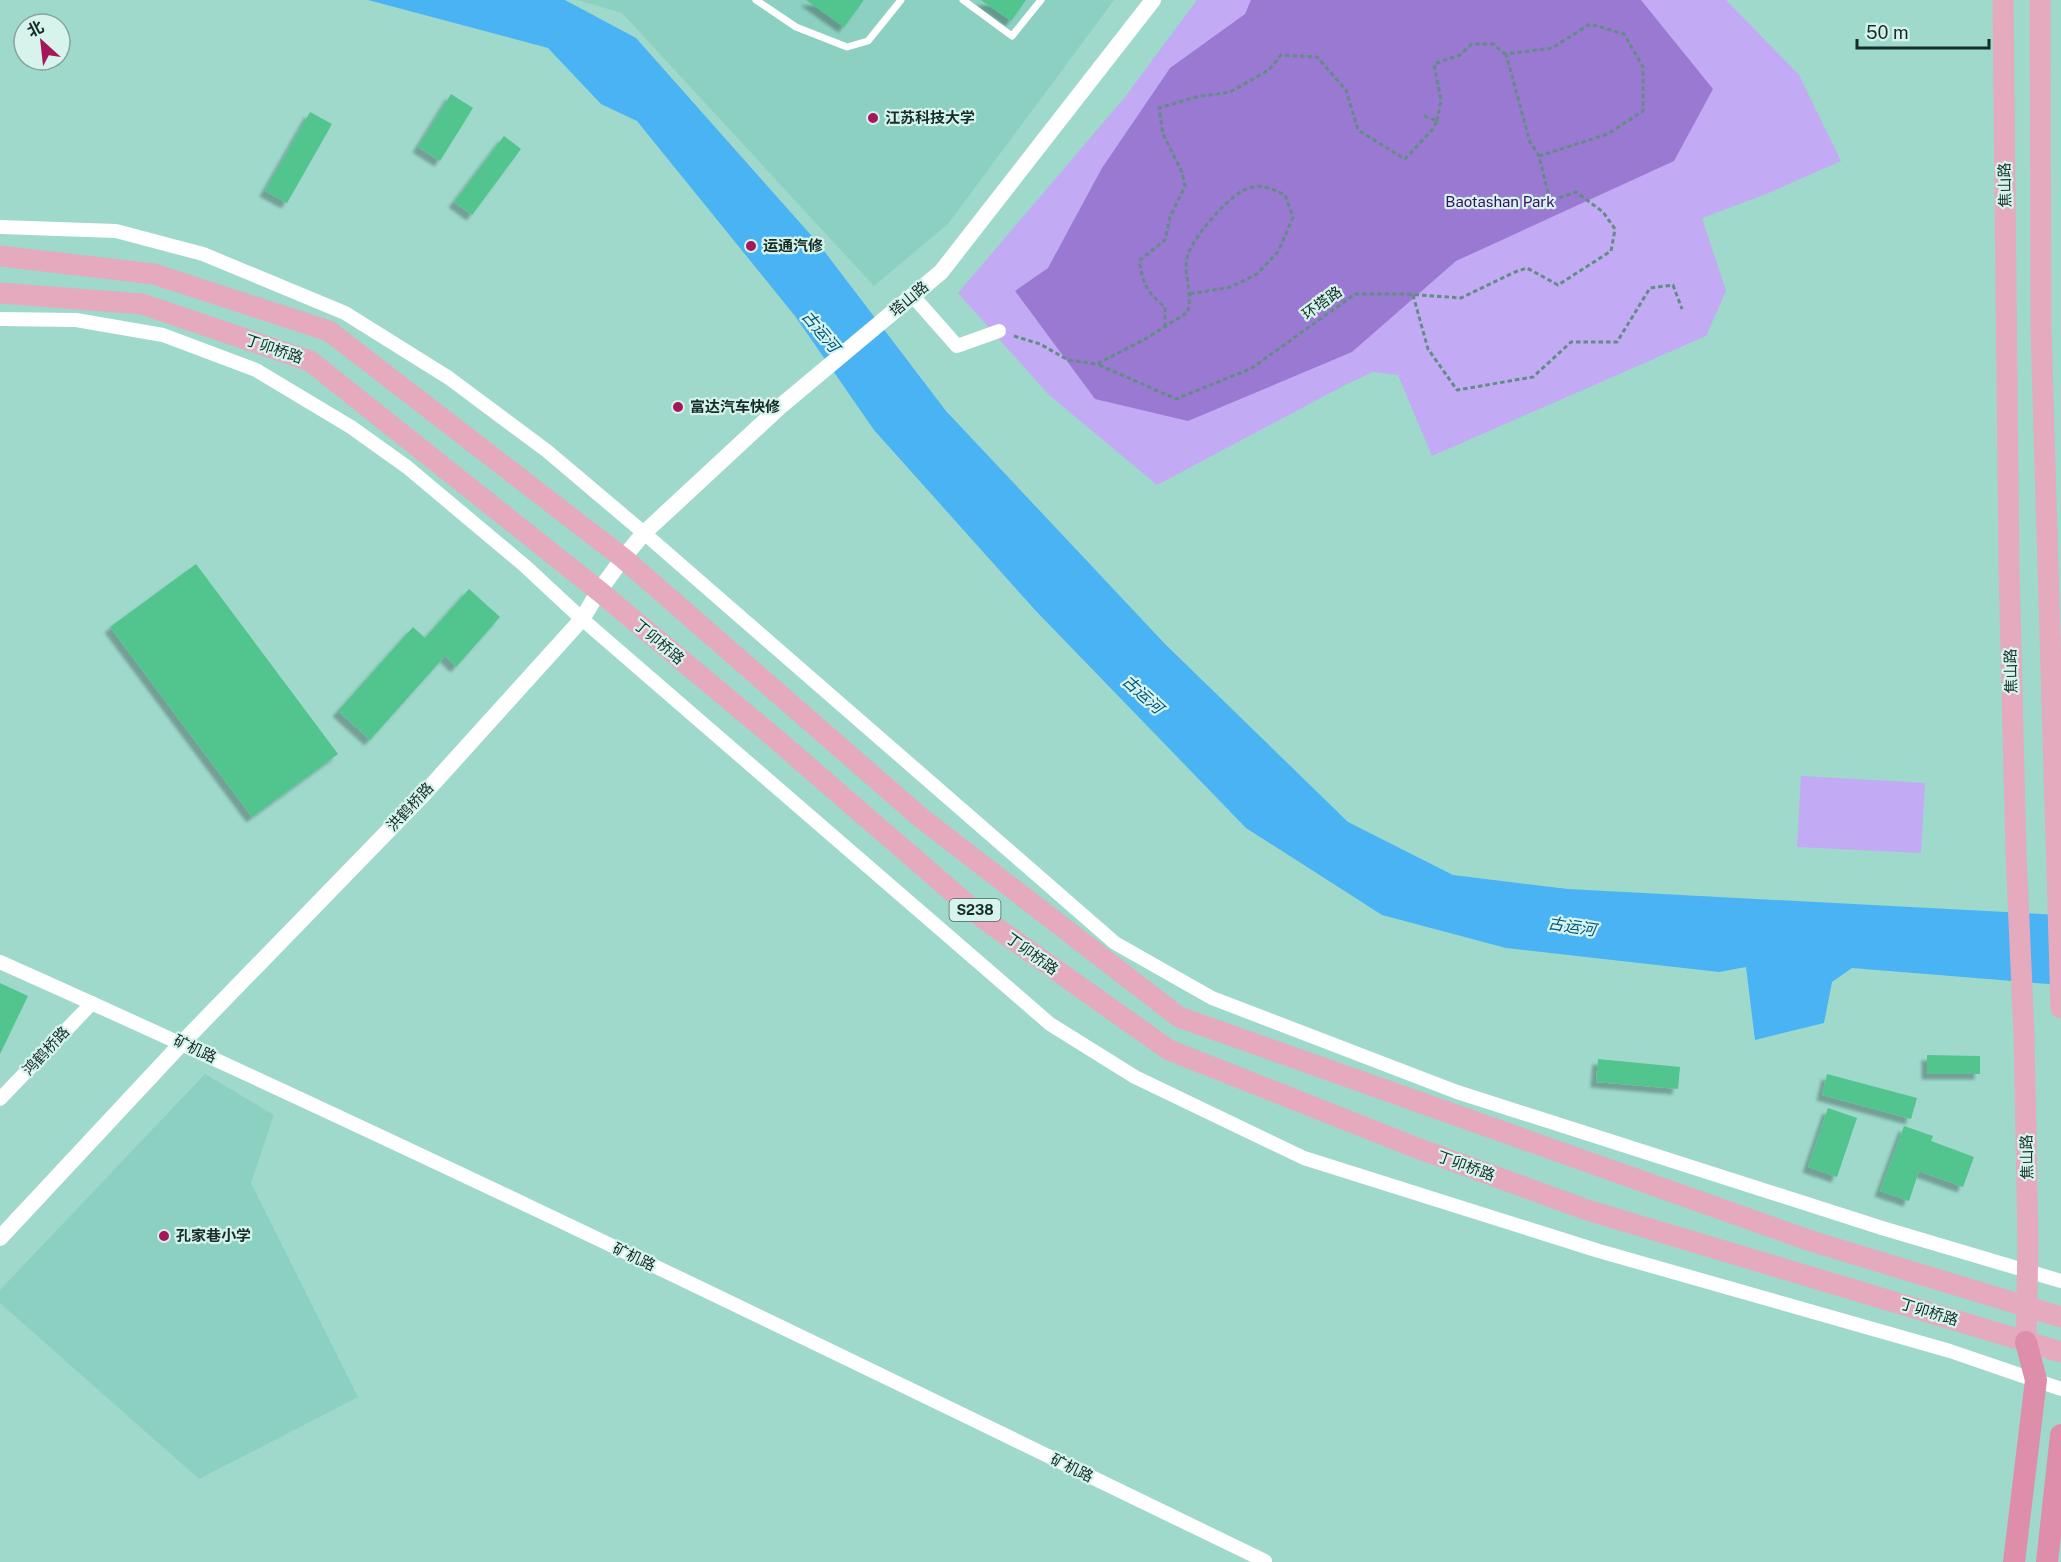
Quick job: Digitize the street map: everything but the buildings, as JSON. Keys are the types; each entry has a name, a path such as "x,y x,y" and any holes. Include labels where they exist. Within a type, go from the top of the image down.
{"highway":[{"path":"2014,1562 2036,1380 2026,1342"},
{"path":"2047,1562 2061,1435"}],"main road":[{"name":"焦山路","path":"2003,0 2009,569 2016,853 2024,1034 2028,1271 2026,1342"},
{"path":"2040,0 2041,329 2057,788 2056,854 2061,1008"},
{"name":"S238","path":"0,256 154,274 329,331 623,558 920,818 1179,1017 1810,1241 2061,1317"},
{"name":"丁卯桥路","path":"0,293 142,304 310,361 598,591 770,733 984,918 1169,1050 1417,1148 1587,1210 2061,1352"}],"street":[{"name":"塔山路","path":"623,558 644,533 782,405 941,272 1153,0"},
{"path":"0,227 116,231 203,254 345,313 449,378 547,451 644,533 1115,943 1212,999 1457,1092 1870,1224 2061,1281"},
{"path":"912,295 957,346 999,331"},
{"path":"0,319 76,320 163,335 256,370 351,427 407,467 525,566 582,619 1050,1024 1135,1077 1304,1158 1599,1251 1950,1351 2061,1389"},
{"name":"洪鹤桥路","path":"0,1238 182,1043 422,796 582,619 598,591 623,558"},
{"name":"矿机路","path":"0,962 182,1043 1265,1560"},
{"name":"鸿鹤桥路","path":"0,1099 92,1003"}],"lane":[{"path":"756,0 796,27 847,47 868,41 901,0"},
{"path":"963,0 1012,36 1041,0"}],"path":[{"path":"1165,327 1165,307 1150,295 1139,261 1165,240 1170,218 1185,186 1182,172 1163,134 1159,108 1196,97 1230,92 1269,70 1281,55 1317,57 1346,90 1358,130 1405,159 1433,129 1437,121 1441,101 1434,64 1460,55 1472,44 1493,44 1506,54 1530,142 1539,156 1608,134 1643,111 1643,66 1623,34 1590,24 1552,48 1506,54"},
{"path":"1422,115 1437,121"},
{"name":"环塔路","path":"999,331 1040,344 1068,360 1097,364 1176,399 1252,368 1355,294 1461,298 1527,268 1558,285 1611,251 1615,229 1603,212 1576,192 1550,201 1539,156"},
{"path":"1097,364 1147,338 1188,312 1190,294 1185,273 1189,251 1212,218 1230,200 1250,187 1269,187 1285,195 1293,217 1278,252 1257,274 1231,287 1190,294"},
{"path":"1413,295 1428,349 1457,390 1533,377 1571,342 1617,342 1650,288 1673,285 1682,309"}],"shaded area":[{"name":"江苏科技大学","path":"577,0 1114,0 948,224 874,286 622,13"},
{"name":"孔家巷小学","path":"205,1074 274,1115 251,1183 358,1397 199,1479 0,1303 0,1290"}],"green space":[{"name":"Baotashan Park","path":"1197,0 1726,0 1799,75 1841,161 1766,194 1702,218 1726,291 1706,336 1432,456 1398,375 1373,372 1157,485 1049,395 958,293 1125,97"},
{"name":"Baotashan Park","path":"1251,0 1641,0 1713,89 1674,161 1456,261 1352,352 1188,421 1095,399 1015,291 1048,268 1102,168 1170,68 1245,14"},
{"path":"1801,776 1925,783 1921,853 1797,847"}],"water":[{"name":"古运河","path":"368,0 565,0 636,38 818,243 946,411 1165,644 1348,822 1453,875 1568,889 2061,915 2061,985 1852,968 1832,982 1824,1023 1755,1040 1746,967 1719,972 1506,948 1382,915 1246,828 1035,610 874,430 795,316 637,121 601,104 548,48"}],"place":[{"name":"江苏科技大学","path":"873,118"},
{"name":"运通汽修","path":"751,246"},
{"name":"富达汽车快修","path":"678,407"},
{"name":"孔家巷小学","path":"164,1236"}]}
